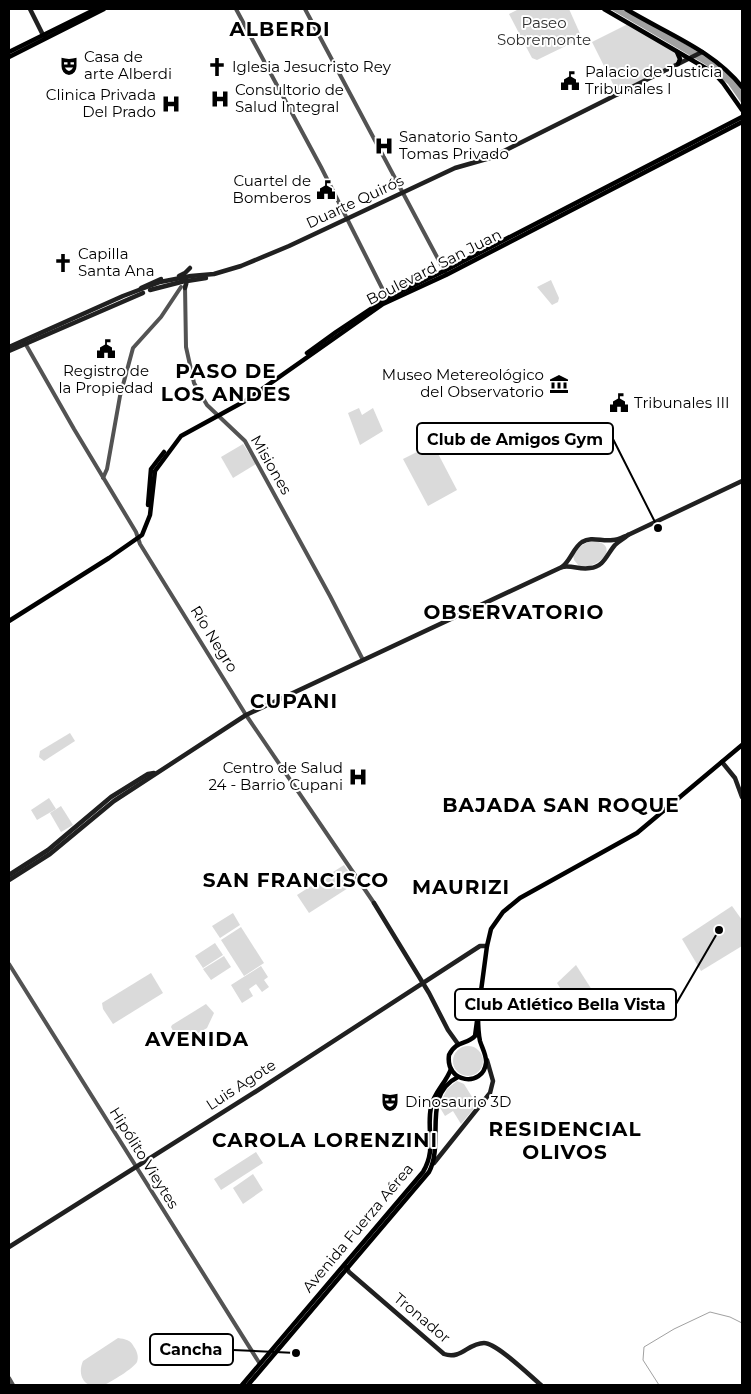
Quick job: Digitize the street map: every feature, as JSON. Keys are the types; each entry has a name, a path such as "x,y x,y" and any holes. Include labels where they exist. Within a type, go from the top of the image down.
{"main road":[{"path":"30,9 46,36"},
{"path":"9,57 96,9"},
{"path":"9,52 104,9"},
{"path":"604,9 690,58 718,77 742,110"},
{"path":"626,9 702,52 723,67 742,87"},
{"path":"674,50 680,56 678,64"},
{"name":"Duarte Quirós","path":"24,342 154,288 215,276 290,246 456,168 490,158 702,52"},
{"path":"613,89 618,94"},
{"name":"Boulevard San Juan","path":"218,415 247,397 336,332 387,298 445,273 742,117"},
{"name":"Boulevard San Juan","path":"139,538 149,518 154,474 157,466 181,436 245,401 350,326 394,299 742,122"},
{"path":"134,293 155,281 181,276 190,268"},
{"path":"172,284 184,288 189,274 226,271"},
{"name":"Duarte Quirós","path":"9,349 134,293 166,281 226,271"},
{"path":"177,277 183,278 186,281"},
{"path":"392,307 394,299"},
{"path":"562,567 576,548 584,541 592,539 615,540 628,535 742,480"},
{"path":"9,880 50,854 106,806 246,715 562,567 596,567 605,560 617,543 628,535"},
{"path":"9,621 139,538"},
{"path":"602,540 608,545 610,552"},
{"path":"572,555 573,562 577,567"},
{"path":"486,1058 484,1070 478,1076 466,1080 458,1077 450,1069 450,1055 458,1044 471,1040 475,1036 486,946 494,923 510,905 637,833 742,745"},
{"path":"722,762 735,778 742,797"},
{"path":"9,875 48,850 111,797 148,774 154,774"},
{"name":"Río Negro","path":"374,903 423,982 448,1030 458,1044"},
{"name":"Luis Agote","path":"9,1247 480,946 486,946"},
{"path":"434,1163 490,1093 493,1081 479,1037 478,1014"},
{"path":"464,1042 474,1043 482,1047"},
{"name":"Avenida Fuerza Aérea","path":"248,1385 426,1168 431,1152 431,1105 436,1092 447,1078 450,1069"},
{"name":"Avenida Fuerza Aérea","path":"242,1385 429,1172 434,1163 437,1145 436,1108 443,1090 458,1077"},
{"name":"Tronador","path":"345,1266 444,1354 456,1355 478,1344 491,1344 541,1385"}],"street":[{"path":"236,9 387,298"},
{"path":"305,9 445,273"},
{"path":"103,478 107,469 126,372 133,348 184,288"},
{"name":"Misiones","path":"184,288 186,347 193,380 205,402 245,441 363,660"},
{"name":"Río Negro","path":"24,342 139,538 140,544 246,715 374,903"},
{"name":"Hipólito Vieytes","path":"9,964 260,1364"},
{"path":"9,1378 13,1385"}],"green space":[{"name":"Paseo Sobremonte","path":"519,9 569,9 582,38 537,60 532,58 509,14"},
{"path":"628,24 674,52 679,58 674,64 617,92 592,42"},
{"path":"551,280 559,298 558,302 552,305 537,287"},
{"path":"359,408 362,415 373,408 383,431 360,445 348,413"},
{"path":"243,444 256,464 233,478 221,457"},
{"path":"433,444 457,490 428,506 403,459"},
{"path":"592,541 605,546 606,555 594,564 579,566 574,560 573,555 581,546"},
{"path":"70,733 75,741 44,761 39,757 40,751"},
{"path":"49,798 56,809 37,820 31,810"},
{"path":"61,806 73,825 61,832 50,813"},
{"path":"344,865 356,883 309,913 297,895"},
{"path":"732,906 742,920 742,946 701,971 682,939"},
{"path":"233,913 240,925 220,938 212,926"},
{"path":"241,927 264,963 244,976 221,940"},
{"path":"215,943 223,955 203,968 195,956"},
{"path":"224,956 231,967 211,980 203,969"},
{"path":"576,965 592,990 570,1004 557,983"},
{"path":"261,966 268,977 264,980 269,987 262,992 256,984 249,989 253,996 242,1003 231,985"},
{"path":"151,973 163,993 113,1024 103,1009 102,1003"},
{"path":"206,1004 214,1013 207,1028 183,1042 179,1042 171,1027 172,1025"},
{"path":"468,1046 479,1050 483,1061 479,1072 468,1076 457,1072 453,1061 457,1050"},
{"path":"457,1081 464,1084 477,1105 461,1124 453,1111 445,1116 439,1106 447,1089"},
{"path":"256,1152 263,1163 221,1190 214,1179"},
{"path":"253,1174 263,1190 243,1204 233,1188"},
{"path":"118,1338 128,1340 133,1345 138,1358 137,1362 117,1378 104,1385 93,1386 88,1384 82,1377 81,1367 83,1361"}],"shaded area":[{"path":"610,9 623,9 687,45 721,68 734,79 741,89 742,104 728,84 706,65"}],"waterway":[{"path":"659,1385 643,1360 644,1347 674,1329 710,1312 730,1317 742,1323"}],"place":[{"name":"Casa de arte Alberdi","path":"69,66"},
{"name":"Iglesia Jesucristo Rey","path":"217,67"},
{"name":"Palacio de Justicia Tribunales I","path":"570,81"},
{"name":"Consultorio de Salud Integral","path":"220,99"},
{"name":"Clinica Privada Del Prado","path":"171,104"},
{"name":"Sanatorio Santo Tomas Privado","path":"384,146"},
{"name":"Cuartel de Bomberos","path":"326,190"},
{"name":"Capilla Santa Ana","path":"63,263"},
{"name":"Registro de la Propiedad","path":"106,349"},
{"name":"Museo Metereológico del Observatorio","path":"559,384"},
{"name":"Tribunales III","path":"619,403"},
{"name":"Club de Amigos Gym","path":"658,528"},
{"name":"Centro de Salud 24 - Barrio Cupani","path":"358,777"},
{"name":"Club Atlético Bella Vista","path":"719,930"},
{"name":"Dinosaurio 3D","path":"390,1102"},
{"name":"Cancha","path":"296,1353"}],"district":[{"name":"ALBERDI","path":"280,29"},
{"name":"PASO DE LOS ANDES","path":"226,382"},
{"name":"OBSERVATORIO","path":"514,612"},
{"name":"CUPANI","path":"294,701"},
{"name":"BAJADA SAN ROQUE","path":"561,805"},
{"name":"SAN FRANCISCO","path":"296,880"},
{"name":"MAURIZI","path":"461,887"},
{"name":"AVENIDA","path":"197,1039"},
{"name":"CAROLA LORENZINI","path":"325,1140"},
{"name":"RESIDENCIAL OLIVOS","path":"565,1140"}]}
